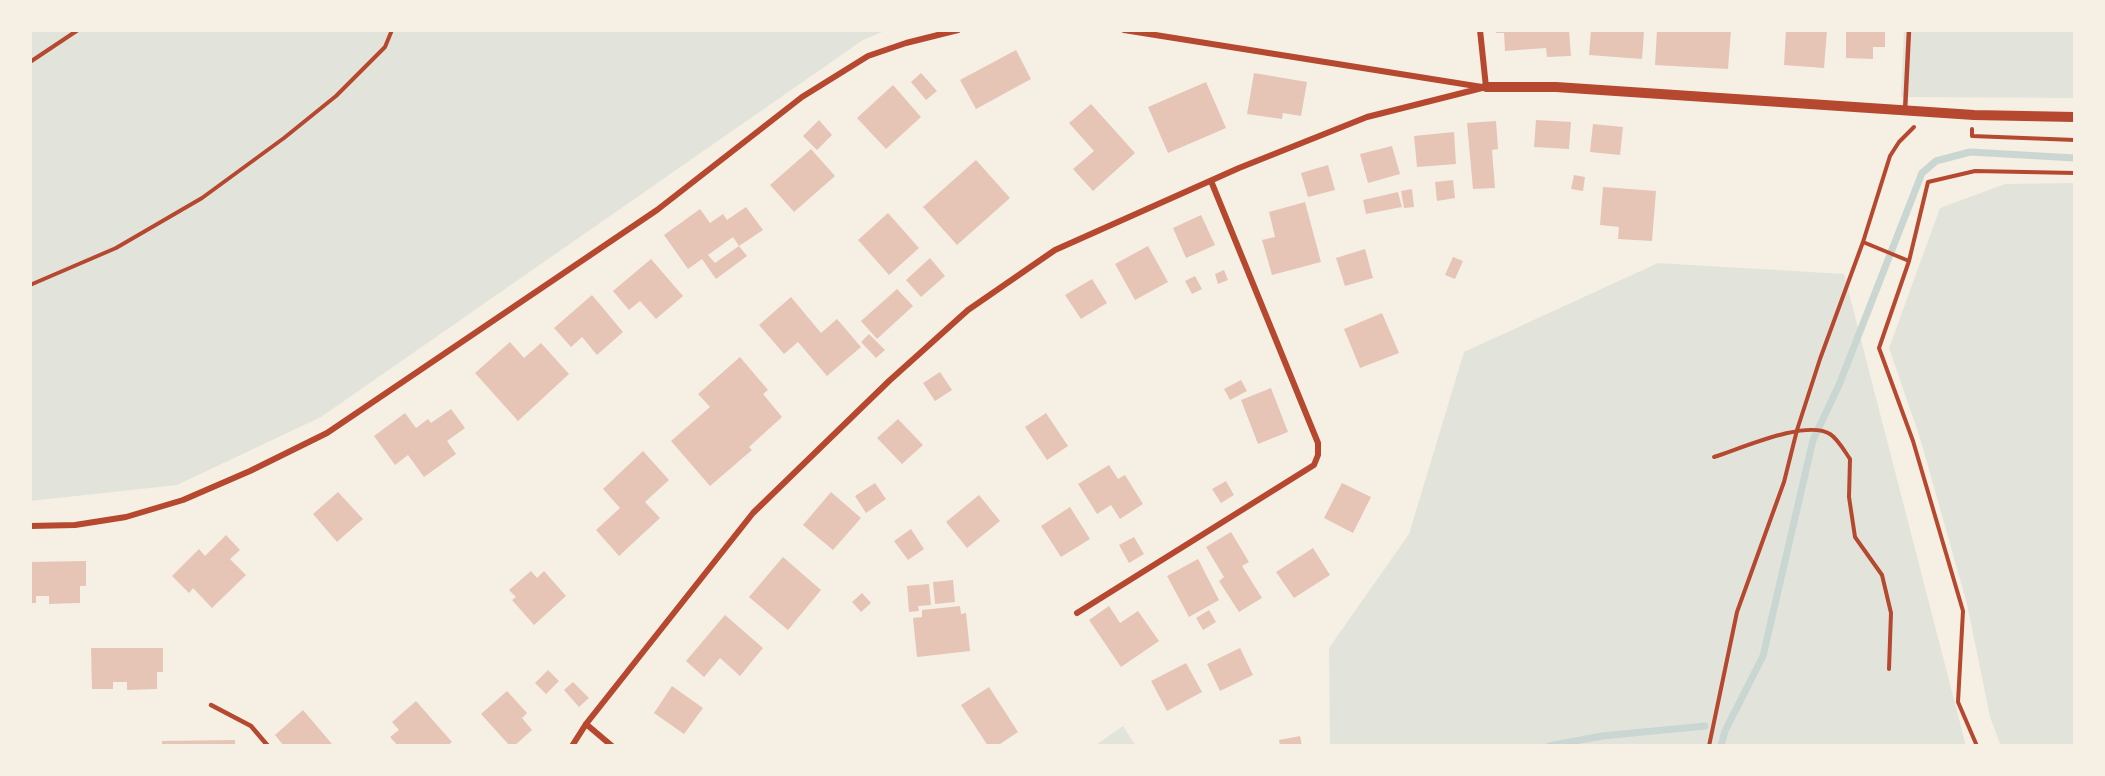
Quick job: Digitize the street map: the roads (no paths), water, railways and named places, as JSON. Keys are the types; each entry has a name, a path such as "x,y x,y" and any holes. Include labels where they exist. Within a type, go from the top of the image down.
{"street":[{"path":"30,526 75,525 126,518 183,500 250,471 327,433 657,210 802,97 868,56 906,43 958,30"},
{"path":"1124,30 1486,87 1556,87 1974,115 2075,117"},
{"path":"1479,30 1486,87"},
{"path":"572,746 586,724 753,513 888,381 968,310 1055,250 1210,181 1367,117 1486,87"},
{"path":"1077,613 1314,465 1318,455 1318,443 1210,181"},
{"path":"586,724 612,746"}],"lane":[{"path":"1905,111 1909,30"},
{"path":"211,705 251,726 268,746"}],"waterway":[{"path":"1721,746 1725,731 1763,656 1813,440 1839,385 1922,173 1936,161 1970,152 2075,158"},
{"path":"1549,746 1602,736 1705,726"}]}
